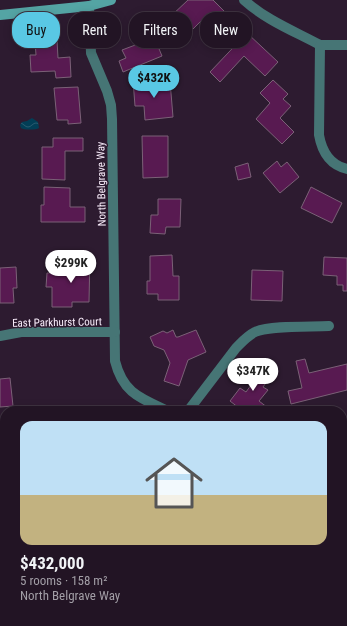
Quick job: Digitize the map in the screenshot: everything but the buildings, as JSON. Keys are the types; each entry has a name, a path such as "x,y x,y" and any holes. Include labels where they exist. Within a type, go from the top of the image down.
{"street":[{"path":"0,15 89,6 111,0"},
{"path":"244,0 254,10 320,45 347,45"},
{"name":"North Belgrave Way","path":"89,6 91,53 107,91 111,105 115,361 118,373 124,384 143,399 158,406"},
{"path":"320,45 319,136 321,146 326,157 339,167 347,169"},
{"path":"192,406 236,348 244,339 255,332 267,329 329,326"},
{"name":"East Parkhurst Court","path":"0,336 21,332 115,332"}],"water":[{"path":"32,118 38,122 39,128 30,130 21,128 20,125 22,122"}]}
